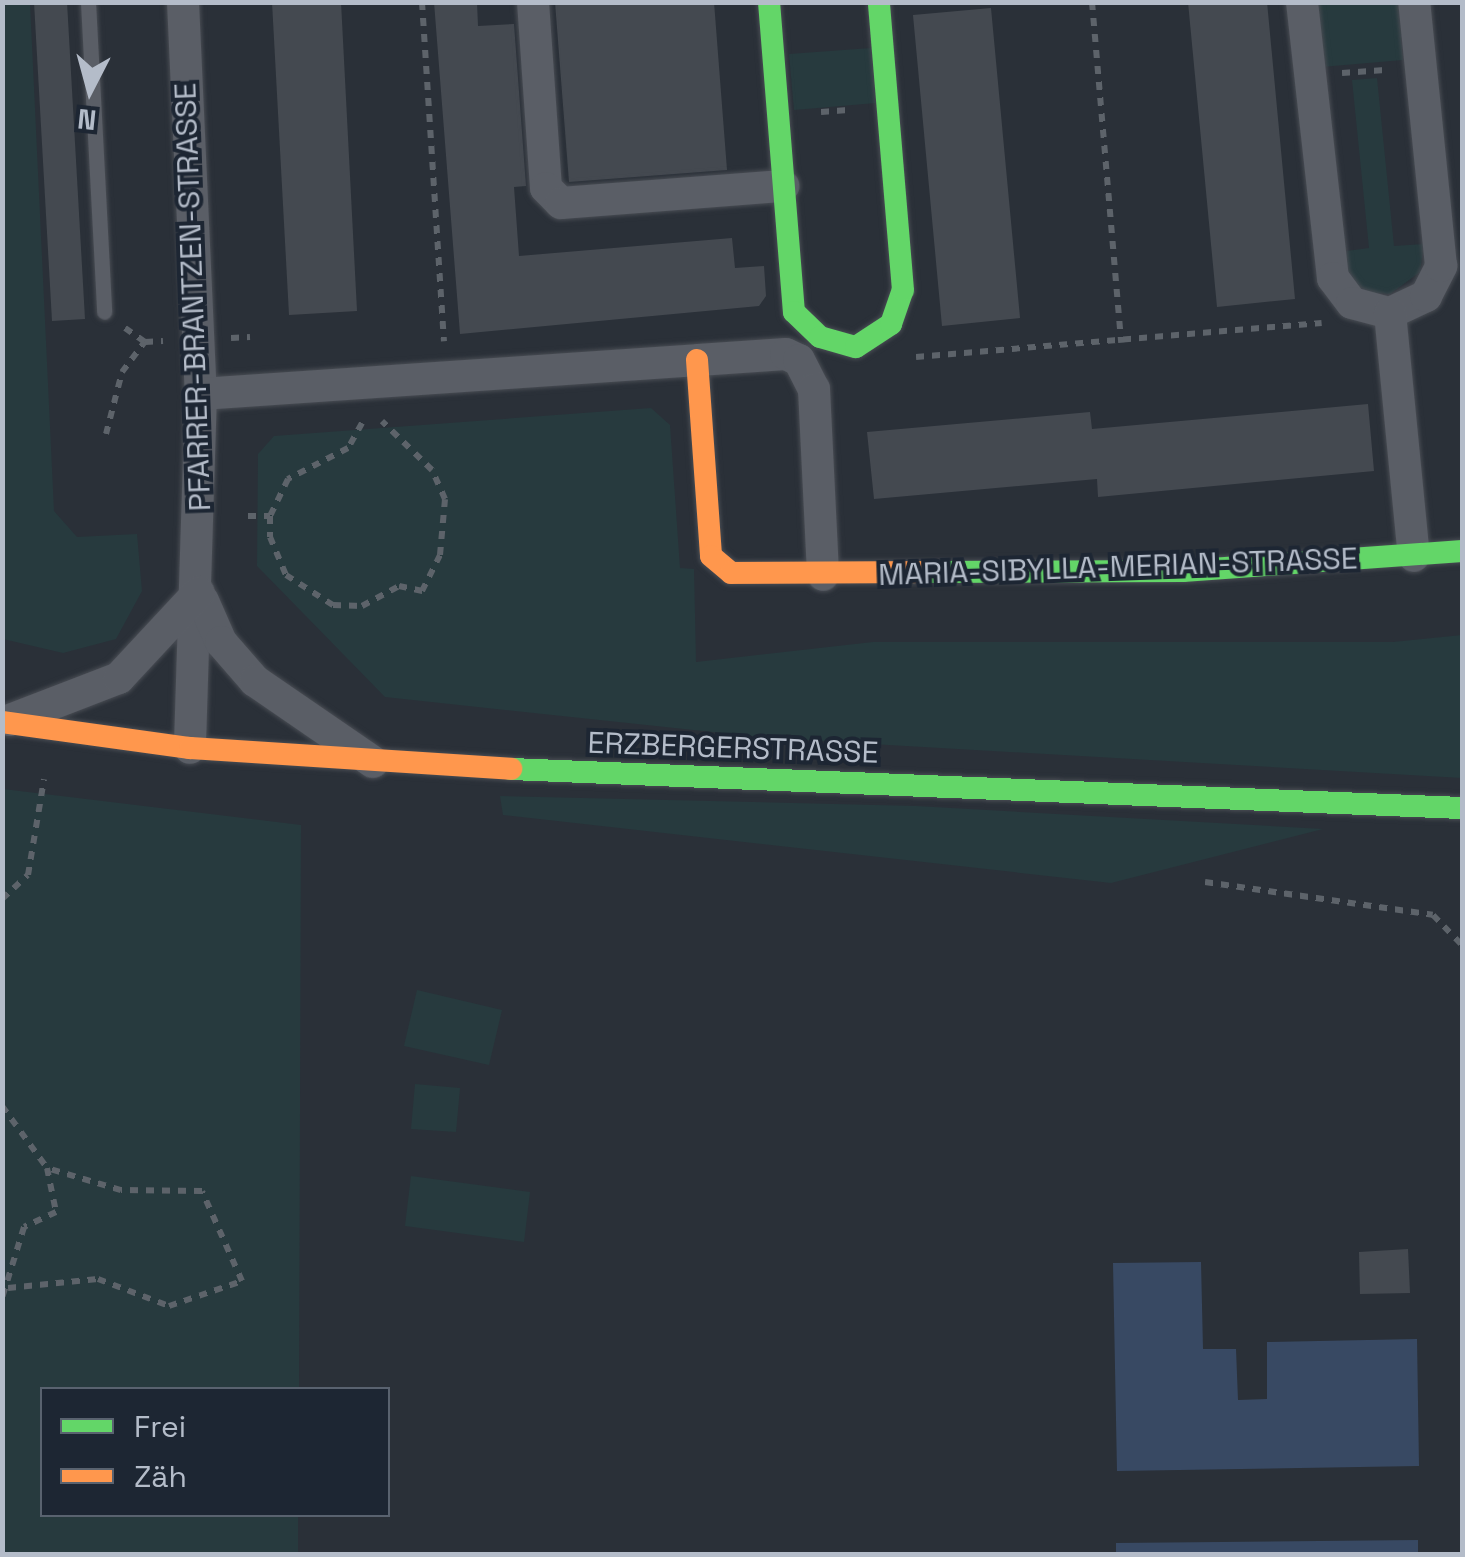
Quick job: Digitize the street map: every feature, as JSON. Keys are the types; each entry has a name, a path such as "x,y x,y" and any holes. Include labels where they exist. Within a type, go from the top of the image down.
{"street":[{"name":"PFARRER-BRANTZEN-STRASSE","path":"183,2 201,394 200,592 190,748"},
{"path":"533,2 546,188 561,203 783,186"},
{"path":"769,2 794,312 809,349 814,389 823,575"},
{"path":"201,394 856,347 882,335 900,310 903,290 878,2"},
{"path":"1302,2 1330,264 1352,303 1390,314 1426,296 1441,266 1414,2"},
{"path":"1390,314 1414,556"},
{"name":"MARIA-SIBYLLA-MERIAN-STRASSE","path":"698,360 711,556 731,573 1183,571 1462,551"},
{"name":"PFARRER-BRANTZEN-STRASSE","path":"200,592 236,662 267,692 376,764"},
{"path":"3,722 119,678 200,592"},
{"name":"ERZBERGERSTRASSE","path":"3,722 190,748 376,764 1462,808"}],"lane":[{"path":"88,2 104,312"}],"path":[{"path":"422,2 444,341"},
{"path":"1092,2 1120,343"},
{"path":"1308,76 1421,66"},
{"path":"778,116 889,107"},
{"path":"882,335 911,358 1324,323 1352,303"},
{"path":"104,312 145,342 179,340"},
{"path":"106,434 122,372 145,342"},
{"path":"362,423 348,448 288,478 270,516 277,560 316,600 362,606 399,586 422,592 443,543 445,499 432,470 382,421"},
{"path":"248,516 270,516"},
{"path":"2,899 28,875 44,780"},
{"path":"1205,882 1433,914 1462,945"},
{"path":"2,1106 47,1168 56,1212 24,1227 2,1298"},
{"path":"8,1288 98,1280 169,1306 242,1281 202,1191 121,1190 47,1168"}],"green space":[{"path":"2,3 30,3 54,511 77,537 137,534 142,591 116,639 63,653 3,639"},
{"path":"1316,3 1398,3 1403,60 1321,67"},
{"path":"871,48 876,103 794,110 789,54"},
{"path":"1377,78 1394,246 1424,244 1420,272 1390,294 1366,292 1350,281 1339,252 1369,248 1352,80"},
{"path":"651,408 670,425 680,568 694,569 696,662 873,642 1393,642 1462,635 1462,778 768,738 385,697 257,566 258,454 274,436"},
{"path":"3,789 301,825 299,1387 40,1387 40,1517 298,1517 298,1554 3,1554"},
{"path":"500,796 916,806 1323,829 1111,883 503,815"},
{"path":"417,990 502,1010 489,1065 404,1046"},
{"path":"415,1084 460,1088 456,1132 411,1129"},
{"path":"411,1176 530,1192 524,1242 405,1226"}],"water":[{"path":"1201,1262 1203,1349 1236,1349 1238,1400 1267,1399 1267,1342 1417,1339 1419,1466 1117,1471 1113,1263"},
{"path":"1418,1540 1418,1554 1116,1554 1116,1543"}],"building":[{"path":"34,2 67,2 85,319 52,321"},
{"path":"272,2 341,2 357,311 289,315"},
{"path":"434,2 477,2 478,26 514,24 526,186 514,187 519,256 732,238 735,268 764,266 766,296 759,306 460,334"},
{"path":"555,2 714,2 727,170 569,182"},
{"path":"1188,2 1267,2 1295,299 1217,307"},
{"path":"991,8 1020,318 942,326 913,15"},
{"path":"1368,404 1374,471 1098,497 1097,479 874,499 867,432 1090,412 1092,429"},
{"path":"1408,1249 1410,1293 1360,1294 1359,1252"}],"traffic: fast":[{"path":"769,2 794,312 820,337 856,347 891,324 903,290 879,2"},
{"path":"923,572 1183,571 1462,551"},
{"path":"511,769 1462,808"}],"traffic: slow":[{"path":"697,360 711,556 731,573 923,572"},
{"path":"2,722 190,748 511,769"}]}
